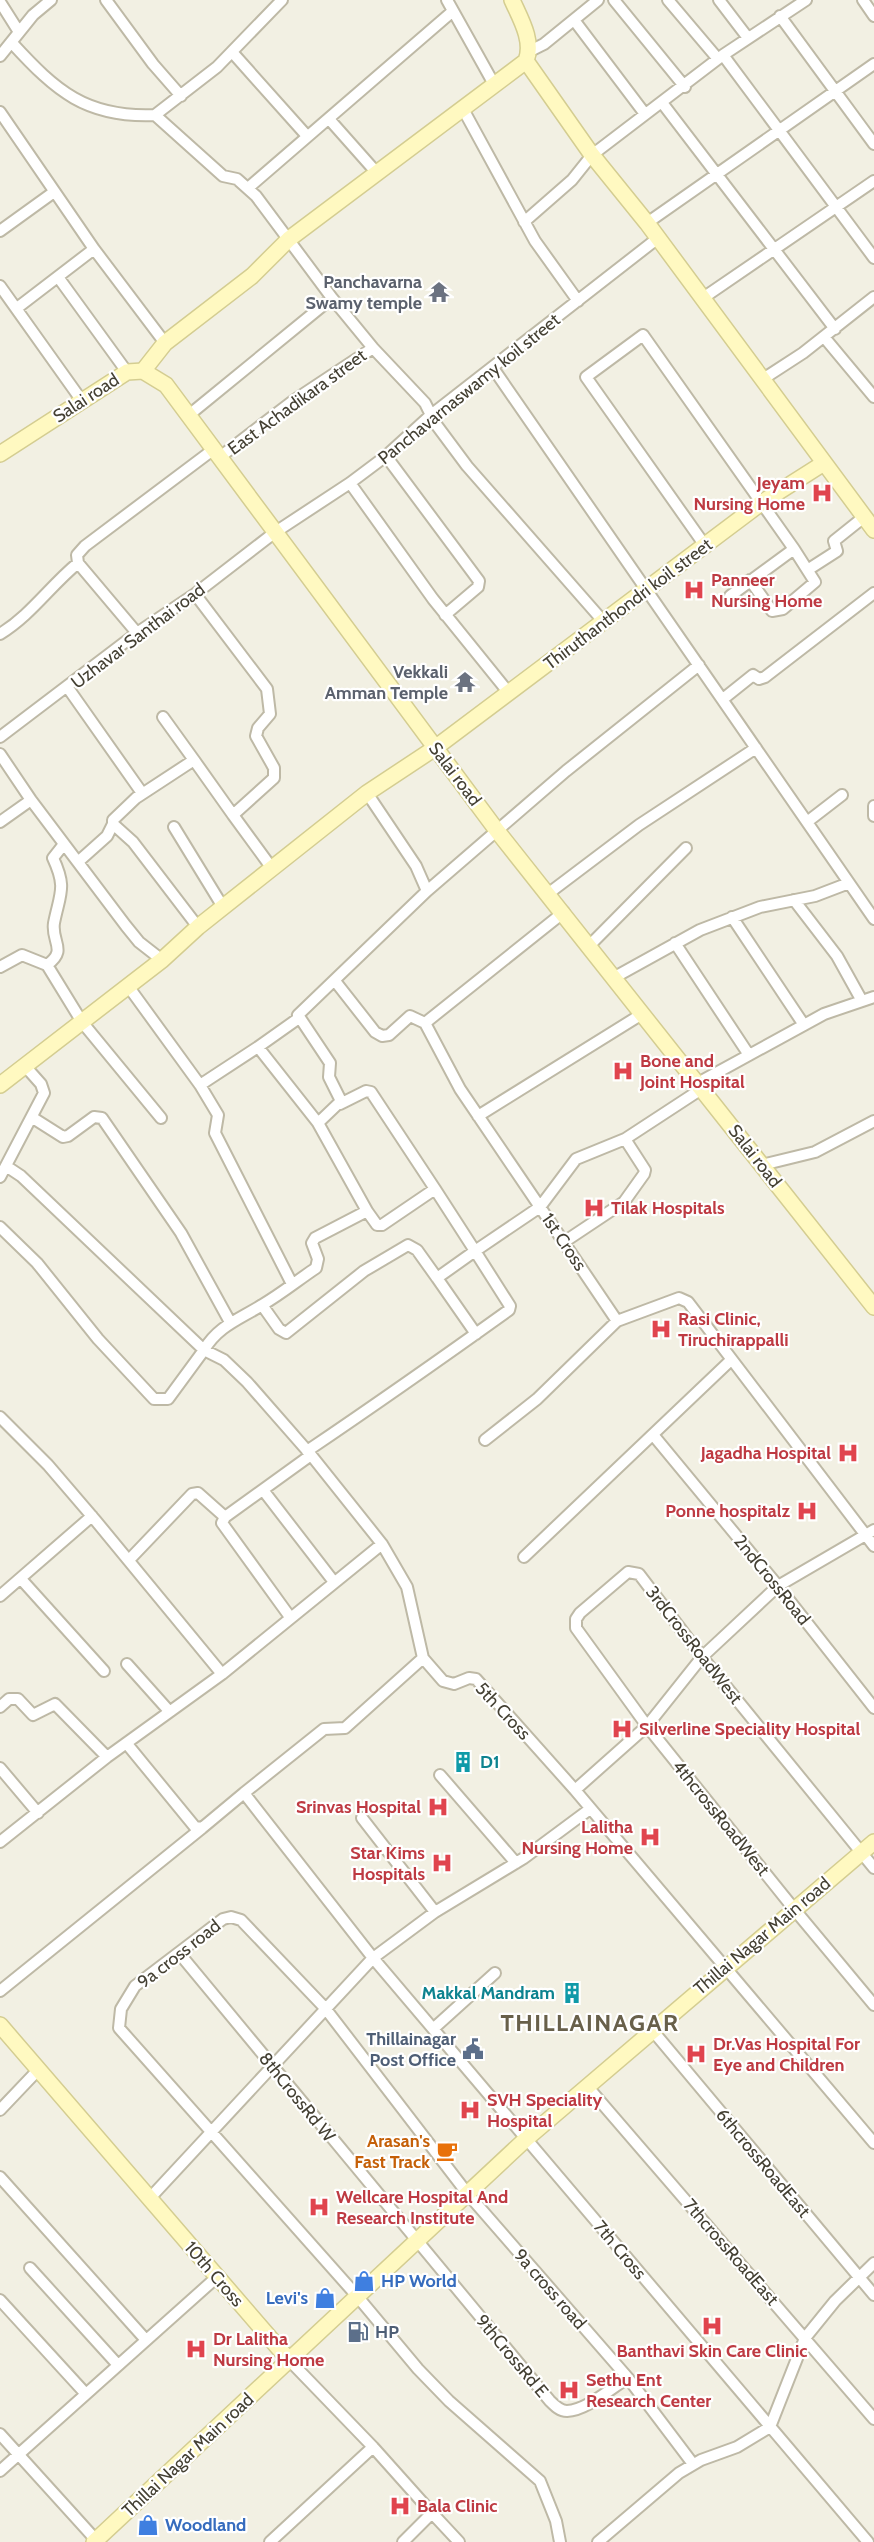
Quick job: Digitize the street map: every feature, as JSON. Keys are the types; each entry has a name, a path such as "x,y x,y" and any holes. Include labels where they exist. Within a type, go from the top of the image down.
{"street":[{"path":"0,56 19,32 51,0"},
{"path":"106,0 153,64 181,96"},
{"path":"155,116 232,52 282,0"},
{"path":"447,0 495,86"},
{"path":"512,0 524,25 528,56 592,155 647,223 874,530"},
{"path":"143,371 165,343 252,276 289,238 495,86 528,56 598,0"},
{"path":"614,0 685,87"},
{"path":"668,0 720,57 779,130 874,258"},
{"path":"719,0 748,38"},
{"path":"524,222 572,180 592,155 645,114 663,104 720,57 780,16 789,5 807,0"},
{"path":"864,0 874,15"},
{"path":"0,2 19,32"},
{"path":"248,188 453,11"},
{"path":"780,16 874,144"},
{"path":"574,20 645,114"},
{"path":"12,43 40,73 83,104 110,114 155,116 223,176 237,179 248,188 373,348 425,403 467,466 603,621"},
{"path":"232,52 307,136"},
{"path":"647,223 874,64"},
{"path":"663,104 835,329"},
{"path":"463,109 524,222 578,301"},
{"path":"0,112 94,249 165,343"},
{"path":"329,119 376,172"},
{"path":"703,298 874,182"},
{"path":"0,231 54,192"},
{"name":"Panchavarnaswamy koil street","path":"274,533 350,483 386,456 431,415 658,238"},
{"path":"17,309 94,249"},
{"path":"58,277 127,372"},
{"path":"0,286 82,401"},
{"path":"763,379 835,329 874,297"},
{"path":"189,416 332,298"},
{"path":"706,547 586,374 645,335 809,569 815,582 811,588 776,612 772,610 750,580"},
{"path":"824,337 874,397"},
{"name":"East Achadikara street","path":"0,634 25,617 59,579 78,564 77,555 85,546 217,453 373,348"},
{"path":"493,368 849,883 872,911"},
{"name":"Salai road","path":"0,454 127,372 143,371 166,385 498,832 549,893 874,1307"},
{"path":"386,456 479,581 478,587 445,615"},
{"name":"Thiruthanthondri koil street","path":"1,1083 162,960 198,927 367,793 435,748 646,589 706,547 761,503 824,463"},
{"path":"350,483 445,615 509,693"},
{"path":"809,569 837,551 834,541 864,517"},
{"name":"Uzhavar Santhai road","path":"0,737 274,533"},
{"path":"730,596 794,549"},
{"path":"78,564 137,633"},
{"path":"723,699 753,675 759,679 765,677 874,593"},
{"path":"195,594 261,679 270,702 270,714 258,728 256,736 274,768 274,778 233,815"},
{"path":"340,1104 340,1098 329,1077 330,1064 298,1014 427,891 566,771 699,666"},
{"path":"68,688 142,794"},
{"path":"163,717 272,867"},
{"path":"549,893 639,825 756,748"},
{"path":"0,754 31,800 139,942 162,960"},
{"path":"79,861 107,836 113,820 142,794 194,760"},
{"path":"367,793 416,866 427,891"},
{"path":"807,822 842,795"},
{"path":"0,822 31,800"},
{"path":"874,806 874,816"},
{"path":"113,824 133,842 198,927"},
{"path":"174,826 223,907"},
{"path":"47,965 55,959 59,949 54,924 62,886 61,875 53,858 64,843"},
{"path":"590,945 686,848"},
{"path":"615,977 700,930 732,917 849,883"},
{"path":"794,900 837,956 862,1001"},
{"path":"425,1023 564,912"},
{"path":"732,917 804,1024"},
{"path":"675,944 749,1055"},
{"path":"0,967 22,955 47,965 82,1022 160,1118"},
{"path":"335,981 375,1032 382,1036 389,1035 410,1016 425,1023 460,1089 540,1207 576,1159 625,1139 700,1085 804,1024 824,1014 874,997"},
{"path":"128,986 200,1085 218,1115 215,1133 292,1284"},
{"path":"478,1116 642,1014"},
{"path":"200,1085 299,1018"},
{"path":"258,1047 318,1123 377,1225 382,1226 435,1189"},
{"path":"0,1177 33,1118 44,1089 25,1066"},
{"path":"290,1617 222,1523 225,1517 309,1453 509,1310 510,1306 371,1092 366,1091 340,1104 318,1123"},
{"path":"33,1118 63,1137 68,1136 94,1117 102,1119 181,1233 230,1322"},
{"path":"762,1165 815,1152 874,1121"},
{"path":"564,1242 624,1202 645,1174 645,1170 625,1139"},
{"name":"5th Cross","path":"6,1166 21,1176 204,1350 224,1360 309,1453 382,1544 407,1587 423,1658 444,1681 454,1684 469,1678 476,1679 576,1790 874,2143"},
{"name":"1st Cross","path":"437,1278 540,1207 617,1321"},
{"path":"0,1227 37,1263 98,1339 154,1400 168,1399 212,1338 230,1322 262,1305 318,1265 312,1246 314,1240 368,1211"},
{"path":"262,1305 279,1329 286,1333 364,1271 408,1245 417,1250 476,1334"},
{"path":"485,1440 537,1399 617,1321 679,1298 684,1299 870,1533 874,1546"},
{"path":"524,1557 654,1436 731,1360"},
{"path":"0,1417 48,1465 222,1674"},
{"name":"2ndCrossRoad","path":"654,1436 778,1586 874,1708"},
{"path":"263,1490 334,1582"},
{"path":"129,1560 192,1494 198,1493 225,1517"},
{"path":"0,1596 92,1516"},
{"path":"576,1790 647,1726 702,1657 778,1586 870,1533"},
{"path":"0,1842 107,1757 222,1674 382,1544"},
{"name":"3rdCrossRoadWest","path":"647,1726 576,1628 576,1619 580,1613 628,1572 636,1572 702,1657 874,1868"},
{"path":"21,1579 104,1671"},
{"path":"0,1991 324,1729 345,1728 423,1658"},
{"path":"127,1664 169,1711"},
{"path":"0,1707 9,1699 18,1699 33,1715 56,1704 107,1757"},
{"name":"4thcrossRoadWest","path":"647,1726 794,1910 874,2005"},
{"path":"127,1744 189,1822 202,1828"},
{"path":"0,1768 38,1813"},
{"path":"440,1775 516,1863"},
{"name":"7th Cross","path":"244,1793 373,1958 868,2542"},
{"path":"150,2198 373,1958 435,1912 516,1863 590,1809"},
{"path":"362,1818 435,1912"},
{"name":"Thillai Nagar Main road","path":"100,2540 526,2139 874,1842"},
{"name":"9a cross road","path":"560,2542 556,2520 540,2481 449,2401 119,2028 121,2009 135,1986 223,1919 231,1917 241,1920 325,2008 467,2193 628,2378 693,2464"},
{"name":"8thCrossRd W","path":"179,1953 416,2241"},
{"path":"433,2029 495,1973"},
{"name":"10th Cross","path":"0,2025 289,2360 373,2447 459,2542"},
{"name":"6thcrossRoadEast","path":"653,2031 874,2295"},
{"path":"0,2110 39,2069"},
{"name":"7thcrossRoadEast","path":"587,2086 874,2419"},
{"path":"0,2177 146,2340"},
{"name":"9thCrossRd E","path":"416,2241 558,2408 569,2410 585,2405 628,2378"},
{"path":"598,2542 653,2493 693,2464 737,2447 770,2427 805,2338 835,2301 874,2263"},
{"path":"30,2268 118,2365"},
{"path":"0,2471 217,2277"},
{"path":"0,2300 86,2394"},
{"path":"0,2434 100,2540"},
{"path":"270,2542 373,2447"},
{"path":"403,2542 432,2513"}],"place":[{"name":"Panchavarna Swamy temple","path":"439,292"},
{"name":"Jeyam Nursing Home","path":"822,493"},
{"name":"Panneer Nursing Home","path":"694,590"},
{"name":"Vekkali Amman Temple","path":"465,682"},
{"name":"Bone and Joint Hospital","path":"623,1071"},
{"name":"Tilak Hospitals","path":"594,1208"},
{"name":"Rasi Clinic, Tiruchirappalli","path":"661,1329"},
{"name":"Jagadha Hospital","path":"848,1453"},
{"name":"Ponne hospitalz","path":"807,1511"},
{"name":"Silverline Speciality Hospital","path":"622,1729"},
{"name":"D1","path":"463,1762"},
{"name":"Srinvas Hospital","path":"438,1807"},
{"name":"Lalitha Nursing Home","path":"650,1837"},
{"name":"Star Kims Hospitals","path":"442,1863"},
{"name":"Makkal Mandram","path":"572,1993"},
{"name":"Thillainagar Post Office","path":"473,2049"},
{"name":"Dr.Vas Hospital For Eye and Children","path":"696,2054"},
{"name":"SVH Speciality Hospital","path":"470,2110"},
{"name":"Arasan's Fast Track","path":"447,2151"},
{"name":"Wellcare Hospital And Research Institute","path":"319,2207"},
{"name":"HP World","path":"364,2281"},
{"name":"Levi's","path":"325,2298"},
{"name":"Banthavi Skin Care Clinic","path":"712,2326"},
{"name":"HP","path":"358,2332"},
{"name":"Dr Lalitha Nursing Home","path":"196,2349"},
{"name":"Sethu Ent Research Center","path":"569,2390"},
{"name":"Bala Clinic","path":"400,2506"},
{"name":"Woodland","path":"148,2525"}],"district":[{"name":"THILLAINAGAR","path":"590,2022"}]}
